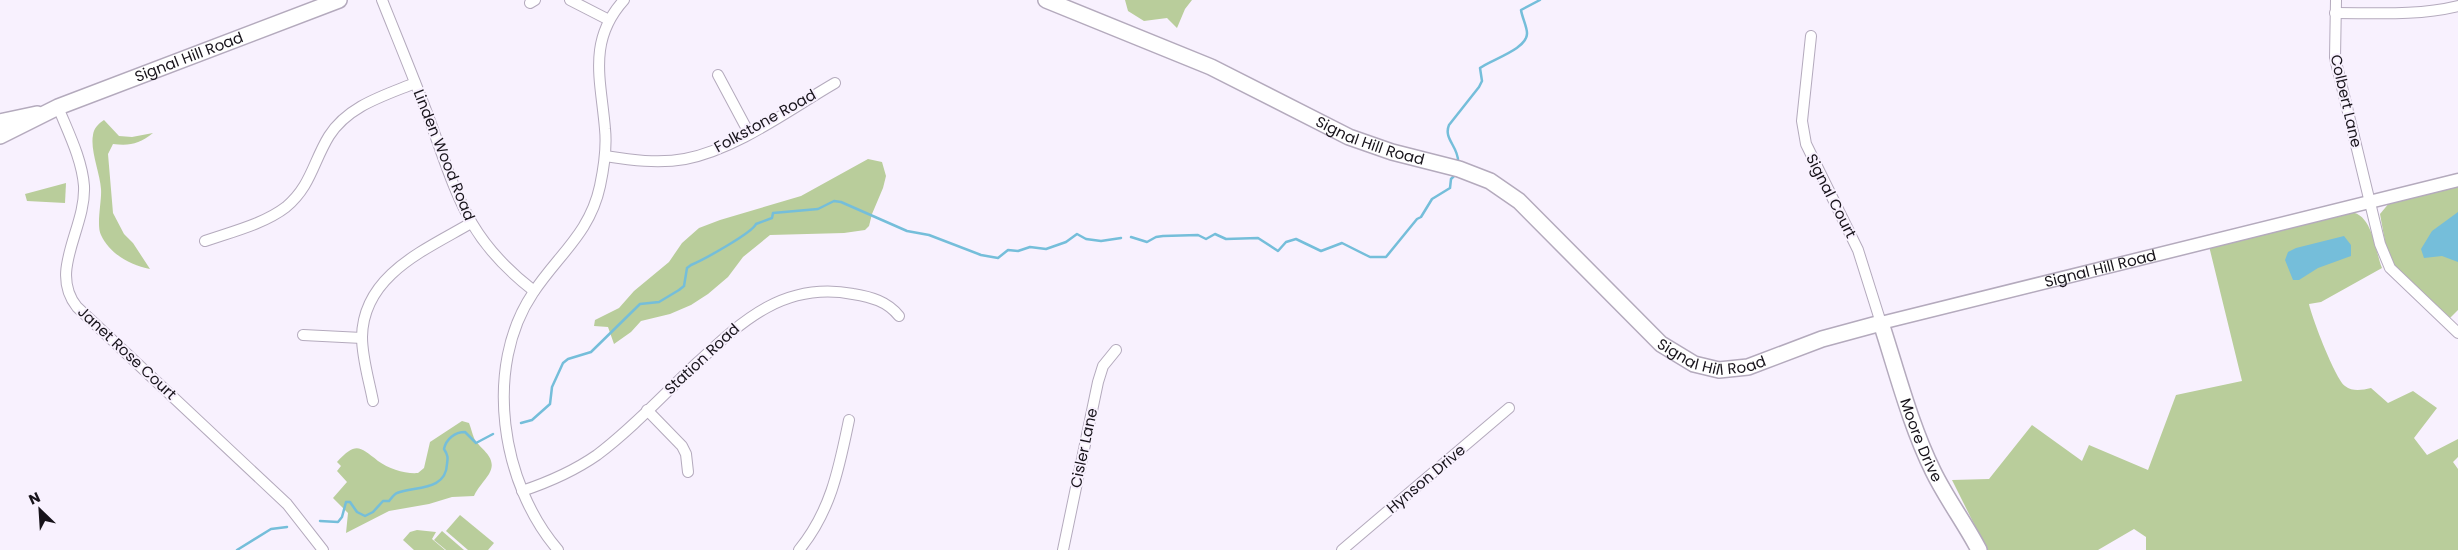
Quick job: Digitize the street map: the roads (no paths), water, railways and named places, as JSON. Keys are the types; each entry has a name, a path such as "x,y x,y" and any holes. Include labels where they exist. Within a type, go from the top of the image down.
{"main road":[{"name":"Signal Hill Road","path":"0,122 40,114 338,0"},
{"name":"Signal Hill Road","path":"1046,0 1196,61 1349,137 1392,152 1459,168 1490,181 1519,200 1661,344 1694,364 1719,370 1748,367 1822,339 1881,323"},
{"name":"Signal Hill Road","path":"0,136 23,126 40,114"},
{"name":"Moore Drive","path":"1881,323 1912,420 1926,456 1944,493 1979,550"}],"street":[{"name":"Linden Wood Road","path":"382,0 451,181 471,224 499,261 534,292"},
{"path":"570,0 609,20"},
{"path":"558,550 539,525 522,491 513,461 504,408 504,368 512,334 518,319 534,292 571,248 592,214 600,186 605,156 606,130 598,71 599,54 609,20 624,0"},
{"name":"Colbert Lane","path":"2336,0 2335,58 2380,244 2390,268 2458,333"},
{"path":"2335,13 2414,13 2458,6"},
{"name":"Signal Court","path":"1811,36 1802,121 1806,144 1858,250 1881,323"},
{"path":"718,75 749,133"},
{"name":"Folkstone Road","path":"605,156 650,161 685,159 719,148 749,133 835,82"},
{"path":"206,242 255,223 285,207 304,187 329,136 343,120 368,102 415,83"},
{"name":"Janet Rose Court","path":"58,107 78,158 84,187 78,232 64,277 69,296 77,307 287,504 323,550"},
{"name":"Signal Hill Road","path":"1881,323 2458,180"},
{"path":"373,401 362,338 367,308 374,295 390,274 401,264 471,224"},
{"name":"Station Road","path":"522,491 545,483 583,464 611,444 732,330 762,309 782,300 812,292 846,292 884,303 899,316"},
{"path":"303,336 362,338"},
{"name":"Cisler Lane","path":"1063,550 1098,382 1103,366 1116,350"},
{"name":"Hynson Drive","path":"1342,550 1510,408"},
{"path":"647,410 682,446 686,454 688,472"},
{"path":"799,550 817,525 832,494 849,420"}],"water":[{"path":"2458,212 2458,262 2442,256 2424,258 2421,249 2432,231"},
{"path":"2344,236 2351,245 2351,256 2318,268 2299,280 2293,280 2285,260 2288,252 2296,248"}],"waterway":[{"path":"1458,162 1458,157 1448,135 1449,125 1479,87 1482,81 1480,68 1508,54 1526,39 1527,31 1521,10 1540,0"},
{"path":"1131,237 1147,242 1156,237 1163,236 1198,235 1206,239 1215,234 1226,239 1258,238 1278,251 1286,242 1296,239 1321,251 1342,243 1370,257 1386,257 1417,219 1421,217 1432,199 1450,188 1451,179 1456,174"},
{"path":"521,423 532,420 550,404 552,387 563,363 568,359 591,352 640,304 659,302 679,290 684,286 687,268 737,240 756,224 772,218 773,213 818,209 834,201 841,202 907,231 929,235 981,255 998,258 1008,250 1018,251 1030,247 1046,249 1066,242 1077,234 1086,239 1101,241 1121,238"},
{"path":"320,521 338,522 342,517 346,502 350,502 357,512 365,516 373,512 383,501 389,501 397,493 435,483 445,473 448,458 444,449 452,437 458,433 465,432 476,443 493,434"},
{"path":"237,550 271,529 287,527"}]}
